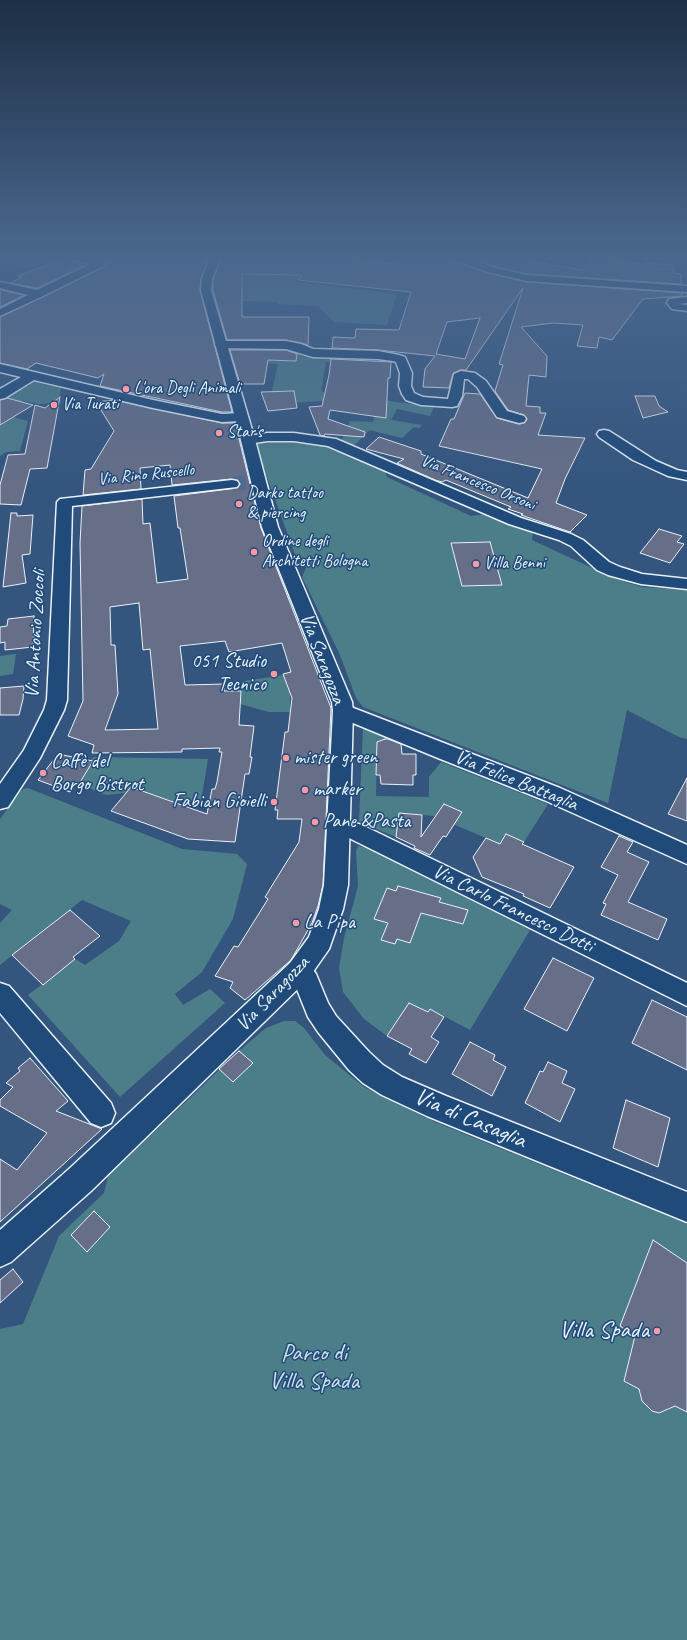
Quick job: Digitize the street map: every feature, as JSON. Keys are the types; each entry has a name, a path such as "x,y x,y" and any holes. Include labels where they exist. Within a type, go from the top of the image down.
{"street":[{"name":"Via Saragozza","path":"0,1251 108,1127 299,971 320,942 331,909 336,885 337,826 343,711 342,702 270,528 254,482 248,440 240,417 218,333"},
{"path":"221,345 286,345 297,347 304,351 313,353 378,355 395,358 401,360 406,373 405,386 408,394 411,397 426,402 452,403 456,396 458,377 461,375 471,376 482,384 502,414 520,419"},
{"path":"0,368 152,404 226,418 240,417"},
{"path":"0,395 31,376"},
{"path":"604,434 638,458 673,473 687,476"},
{"name":"Via Francesco Orsoni","path":"248,440 267,437 294,437 331,442 501,515 565,537 577,543 603,566 614,571 648,580 687,584"},
{"name":"Via Rino Ruscello","path":"65,502 225,485"},
{"name":"Via Antonio Zoccoli","path":"0,801 33,753 57,700 65,502"},
{"name":"Via Felice Battaglia","path":"343,711 445,753 552,794 687,855"},
{"name":"Via Carlo Francesco Dotti","path":"337,826 354,831 687,995"},
{"name":"Via di Casaglia","path":"299,971 307,982 317,1009 327,1024 359,1061 373,1074 392,1086 437,1106 687,1207"},
{"path":"0,994 108,1127"}],"green space":[{"path":"270,353 278,361 296,361 297,355 305,357 358,356 358,362 349,363 349,359 331,359 330,362 326,362 321,391 325,393 434,407 430,416 397,409 391,420 422,425 419,428 414,427 402,438 369,430 353,447 339,442 345,435 350,421 373,422 375,414 353,405 322,401 288,403 295,396 294,391 272,391 278,364 268,363"},
{"path":"34,382 61,388 58,403 38,404 24,401 18,404 3,400"},
{"path":"13,417 28,421 20,451 6,452 0,456 0,425"},
{"path":"294,439 337,447 385,471 387,477 471,516 485,514 533,533 532,540 616,579 642,587 687,590 687,739 679,737 627,710 608,803 363,707 356,698 340,655 302,577 306,568 303,560 296,557 254,441"},
{"path":"16,654 13,674 0,676 0,656"},
{"path":"284,675 290,693 290,712 269,712 240,704 241,691 244,681"},
{"path":"367,728 384,735 385,739 377,745 376,796 429,797 429,777 441,762 548,804 524,842 506,834 500,844 453,824 444,805 435,816 399,813 399,832 396,837 369,826 359,821 363,729"},
{"path":"93,757 208,759 201,802 175,802 131,787 126,793 106,795 79,784 93,762 90,761"},
{"path":"28,788 182,849 237,854 247,864 233,919 202,972 175,994 183,1005 210,989 225,1003 120,1097 28,995 75,959 85,965 119,941 131,921 82,900 0,965 0,923 12,910 0,904 0,819 19,793 23,789"},
{"path":"358,846 365,847 530,930 470,1030 430,1009 428,1012 409,1003 387,1036 364,1019 343,992 339,968 344,938 358,886 356,851"},
{"name":"Parco di Villa Spada","path":"284,1021 295,1021 304,1028 325,1055 364,1087 435,1122 687,1224 687,1640 0,1640 0,1329 23,1324 59,1236 104,1193 108,1176 239,1051 266,1028"}],"building":[{"path":"0,333 211,333 232,412 222,412 100,386 104,374 98,378 36,363 27,369 0,363"},
{"path":"225,333 308,333 308,345 286,340 227,340"},
{"path":"356,333 443,333 436,354 465,359 475,333 492,333 466,370 460,370 453,374 449,388 423,387 425,369 435,356 378,350 332,348 333,337 355,338"},
{"path":"509,333 526,333 547,356 546,377 529,375 526,406 540,407 540,413 546,413 538,435 585,438 565,479 556,503 587,515 570,532 521,515 523,514 508,509 511,507 446,480 442,482 435,480 397,463 404,459 366,449 379,437 421,451 421,454 528,498 542,469 439,446 451,419 454,419 465,393 480,394 497,418 519,424 524,423 527,420 524,415 508,410 495,391 503,365 499,364"},
{"path":"581,333 618,333 612,340 599,337 597,348 577,346"},
{"path":"230,350 286,350 297,354 296,361 268,360 264,384 240,384"},
{"path":"331,359 391,362 390,378 388,378 386,418 330,410 328,419 365,432 364,437 325,434 324,436 320,435 309,407 322,406"},
{"path":"294,391 297,408 268,411 261,392"},
{"path":"635,396 655,396 659,406 668,412 643,418"},
{"path":"60,397 47,468 30,469 21,505 0,504 0,485 8,455 25,454 35,405 45,408"},
{"path":"7,398 33,405 0,425 0,400"},
{"path":"114,400 222,423 235,423 261,528 331,708 323,885 318,906 312,923 291,960 245,1000 230,988 233,982 215,976 234,946 238,947 268,899 265,897 299,842 302,819 277,819 278,810 275,810 285,732 288,732 292,698 283,674 291,672 282,643 229,652 225,641 180,646 185,685 225,684 224,691 241,691 239,725 254,726 250,757 252,757 249,774 245,774 235,842 188,839 111,811 131,787 207,814 212,789 215,789 217,782 222,752 219,752 220,748 182,749 182,752 92,753 94,745 68,736 83,701 80,543 82,506 142,499 143,524 150,523 157,583 188,579 180,528 178,528 174,496 237,488 240,485 238,480 232,479 172,485 170,465 140,468 141,489 83,495 85,470 91,469 114,431 96,402","holes":["139,603 143,650 150,649 158,729 105,730 118,694 115,645 111,645 110,607"]},
{"path":"11,513 17,513 17,516 33,515 30,554 22,555 26,583 3,587"},
{"path":"659,529 682,536 677,542 684,544 670,563 640,553"},
{"name":"Villa Benni","path":"490,542 502,585 462,586 451,543"},
{"path":"34,616 33,647 5,650 5,642 0,643 0,627 7,626 8,619"},
{"path":"24,686 23,699 19,715 0,715 0,688"},
{"path":"385,739 401,744 402,754 416,754 416,775 413,775 413,785 381,784 380,775 376,775 377,742"},
{"path":"58,754 93,761 79,784 76,784 70,792 38,780"},
{"path":"687,778 687,821 668,814"},
{"path":"444,804 462,812 446,837 443,836 430,855 414,848 415,846 396,837 399,813 422,815 421,837"},
{"path":"506,834 524,842 522,844 574,867 550,908 523,896 524,894 482,877 473,857 486,838 500,844"},
{"path":"619,836 633,842 627,852 649,862 628,902 667,919 658,940 601,915 606,904 603,903 618,875 601,867"},
{"path":"398,886 441,898 439,902 468,910 463,924 421,913 410,943 397,939 395,944 381,940 388,923 374,919 387,888 396,891"},
{"path":"70,910 100,936 73,957 75,959 43,985 12,955"},
{"path":"553,958 594,978 567,1031 524,1009"},
{"path":"652,1000 687,1017 687,1070 632,1043"},
{"path":"409,1003 428,1012 430,1009 444,1017 431,1037 439,1042 426,1063 409,1054 412,1049 387,1036"},
{"path":"470,1042 495,1055 493,1060 506,1067 492,1096 452,1074"},
{"path":"239,1051 253,1063 233,1082 219,1069"},
{"path":"30,1058 68,1101 56,1111 102,1129 0,1222 0,1159 17,1170 47,1133 0,1106 0,1100 13,1087 6,1083 20,1071 18,1068"},
{"path":"548,1062 567,1071 562,1083 575,1089 560,1122 525,1103 540,1071 543,1072"},
{"path":"626,1100 670,1118 658,1167 613,1148"},
{"path":"94,1211 110,1227 87,1252 71,1235"},
{"name":"Villa Spada","path":"653,1240 687,1263 687,1412 675,1406 659,1413 652,1411 642,1401 639,1389 624,1381 635,1336 620,1326"},
{"path":"13,1269 23,1282 0,1303 0,1280"}],"tunnel":[{"path":"232,484 250,482"}],"place":[{"name":"L'ora Degli Animali","path":"126,389"},
{"name":"Via Turati","path":"54,405"},
{"name":"Star's","path":"219,433"},
{"name":"Darko tattoo & piercing","path":"239,504"},
{"name":"Ordine degli Architetti Bologna","path":"254,552"},
{"name":"Villa Benni","path":"476,564"},
{"name":"051 Studio Tecnico","path":"274,674"},
{"name":"mister green","path":"286,758"},
{"name":"Caffè del Borgo Bistrot","path":"43,773"},
{"name":"marker","path":"305,790"},
{"name":"Fabian Gioielli","path":"274,802"},
{"name":"Pane &Pasta","path":"315,822"},
{"name":"La Pipa","path":"296,923"},
{"name":"Villa Spada","path":"657,1331"}]}
